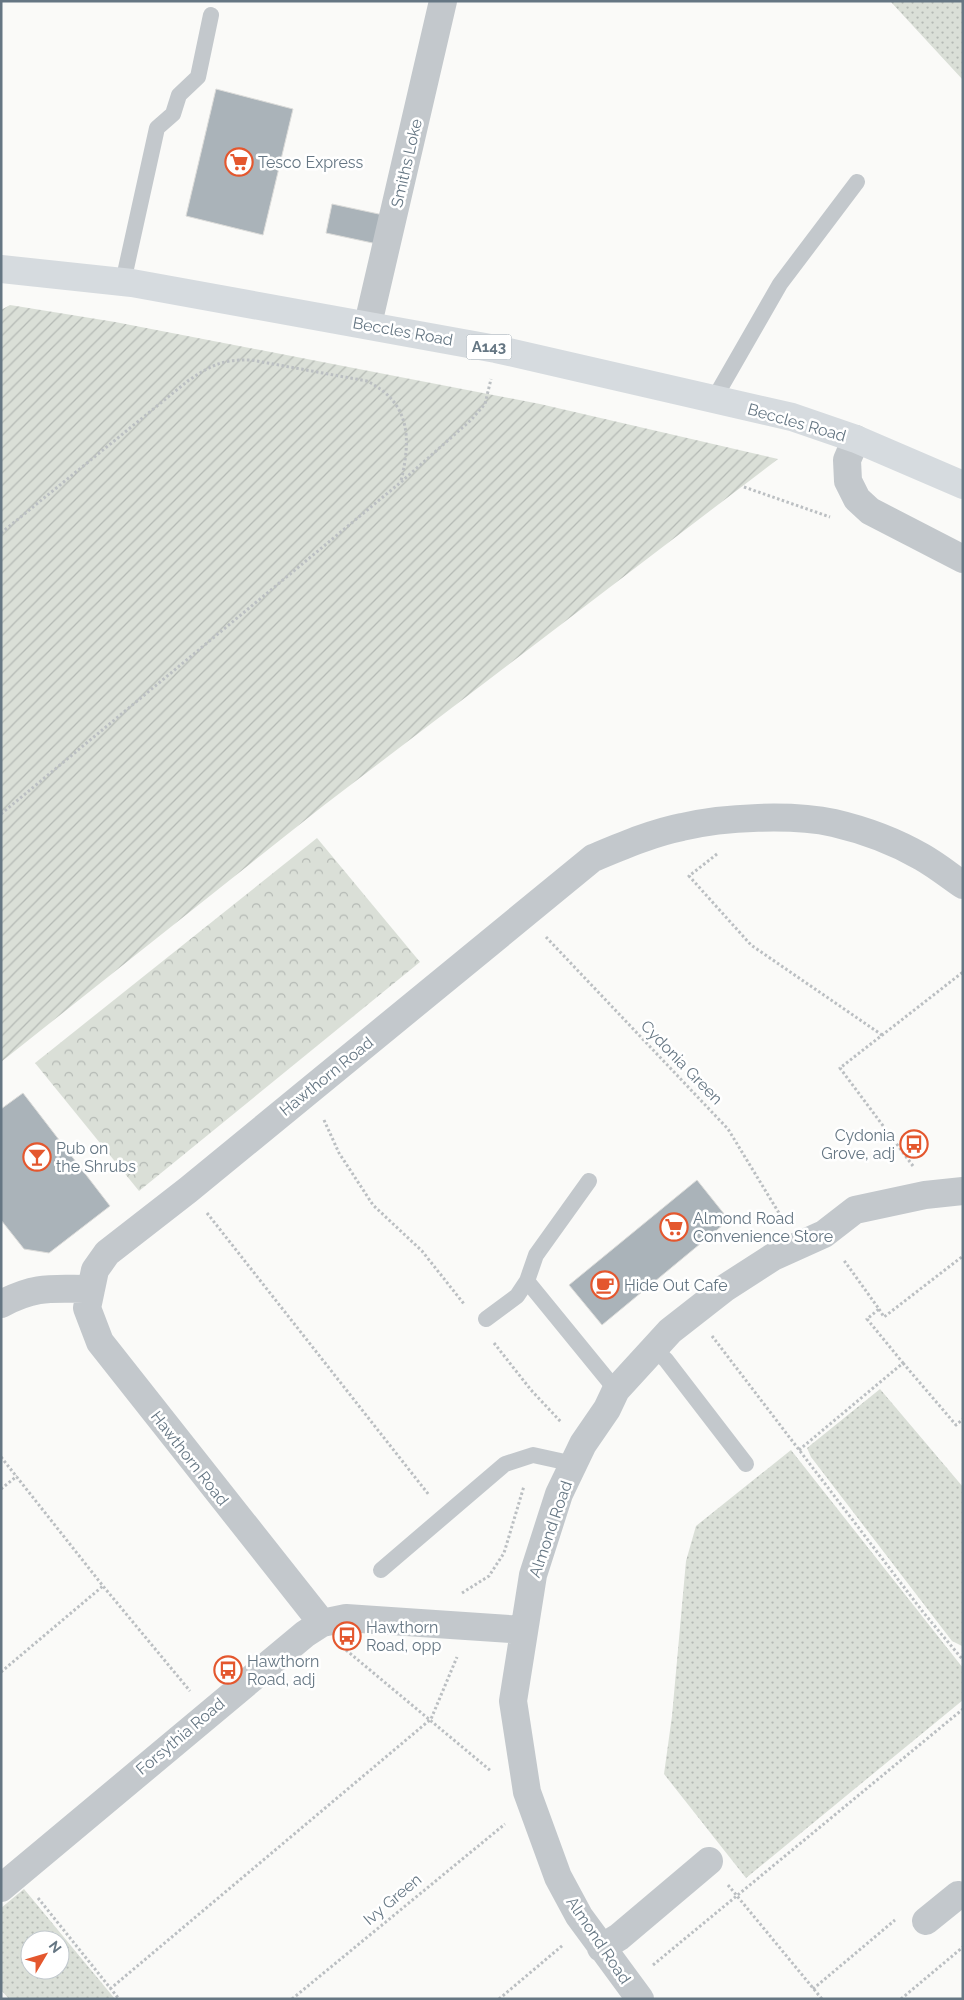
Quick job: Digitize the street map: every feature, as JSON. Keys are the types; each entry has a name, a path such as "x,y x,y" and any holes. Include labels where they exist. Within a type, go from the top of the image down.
{"highway":[{"name":"Beccles Road","path":"1,269 123,282 496,348 792,417 856,439 963,485"}],"street":[{"name":"Smiths Loke","path":"368,324 443,1"},
{"name":"Beccles Road","path":"856,439 847,460 847,474 848,481 857,499 870,511 963,559"},
{"name":"Hawthorn Road","path":"322,1623 100,1342 91,1324 87,1308 95,1270 107,1252 188,1190 593,858 634,842 682,827 730,820 779,818 832,822 923,857 963,886"},
{"name":"Almond Road","path":"640,1999 579,1916 558,1877 527,1792 513,1701 533,1575 559,1494 578,1454 607,1409 616,1390 670,1331 725,1288 773,1257 824,1234 855,1210 925,1195 963,1191"},
{"path":"1,1304 25,1292 44,1288 92,1290"},
{"name":"Forsythia Road","path":"10,1881 208,1712 305,1634 322,1623 346,1618 524,1630"},
{"path":"601,1948 619,1936 710,1861"},
{"path":"914,1918 961,1896"}],"lane":[{"path":"123,282 157,128 173,114 179,95 198,77 211,15"},
{"path":"714,400 780,284 857,182"},
{"path":"486,1319 517,1296 527,1281 536,1255 590,1181"},
{"path":"527,1281 616,1390"},
{"path":"654,1349 666,1360 746,1464"},
{"path":"381,1570 505,1464 533,1455 578,1454"}],"path":[{"path":"1,814 401,482 471,420 484,404 496,348"},
{"path":"1,533 189,380 211,365 232,359 251,360 367,381 384,390 398,408 406,431 408,453 401,482"},
{"path":"744,486 821,514"},
{"path":"730,820 730,845 689,876 751,946 882,1035"},
{"name":"Cydonia Green","path":"525,914 728,1128 798,1245"},
{"path":"925,1195 910,1160 840,1068 963,972"},
{"path":"313,1086 321,1115 339,1153 373,1205 422,1251 464,1305"},
{"path":"188,1190 444,1516"},
{"path":"824,1234 884,1317 963,1256"},
{"path":"879,1309 867,1319 956,1425 963,1419"},
{"path":"694,1312 798,1450 963,1660"},
{"path":"489,1336 578,1454"},
{"path":"798,1450 903,1363"},
{"path":"110,1989 431,1719 458,1656 457,1625 452,1599 489,1576 504,1553 533,1455"},
{"path":"1,1457 103,1586 208,1712"},
{"path":"1,1489 17,1476"},
{"path":"1,1672 103,1586"},
{"path":"322,1623 334,1640 496,1775"},
{"path":"646,1970 963,1709"},
{"name":"Ivy Green","path":"292,1999 509,1820"},
{"path":"710,1861 822,1999"},
{"path":"10,1881 118,1999"},
{"path":"813,1989 914,1918"},
{"path":"499,1999 564,1945"},
{"path":"901,1999 963,1947"}],"green space":[{"path":"890,1 963,1 963,80"},
{"path":"10,305 115,322 540,404 778,459 323,806 1,1062 1,310"},
{"path":"317,838 420,962 139,1191 35,1063"},
{"path":"880,1389 963,1487 962,1646 952,1641 811,1457 807,1448"},
{"path":"791,1450 963,1668 963,1700 746,1878 664,1774 672,1716 686,1561 696,1526"},
{"path":"24,1889 58,1930 20,1930 20,1980 70,1980 70,1945 115,1999 9,1999 1,1990 1,1908"}],"building":[{"name":"Tesco Express","path":"216,89 293,109 263,235 186,216"},
{"path":"332,204 388,216 382,245 326,233"},
{"name":"Pub on the Shrubs","path":"23,1093 110,1206 49,1253 24,1249 1,1220 1,1109"},
{"path":"697,1180 729,1220 602,1325 569,1285"}],"place":[{"name":"Tesco Express","path":"239,162"},
{"name":"Cydonia Grove, adj","path":"914,1144"},
{"name":"Pub on the Shrubs","path":"37,1157"},
{"name":"Almond Road Convenience Store","path":"674,1227"},
{"name":"Hide Out Cafe","path":"605,1285"},
{"name":"Hawthorn Road, opp","path":"347,1636"},
{"name":"Hawthorn Road, adj","path":"228,1670"}]}
